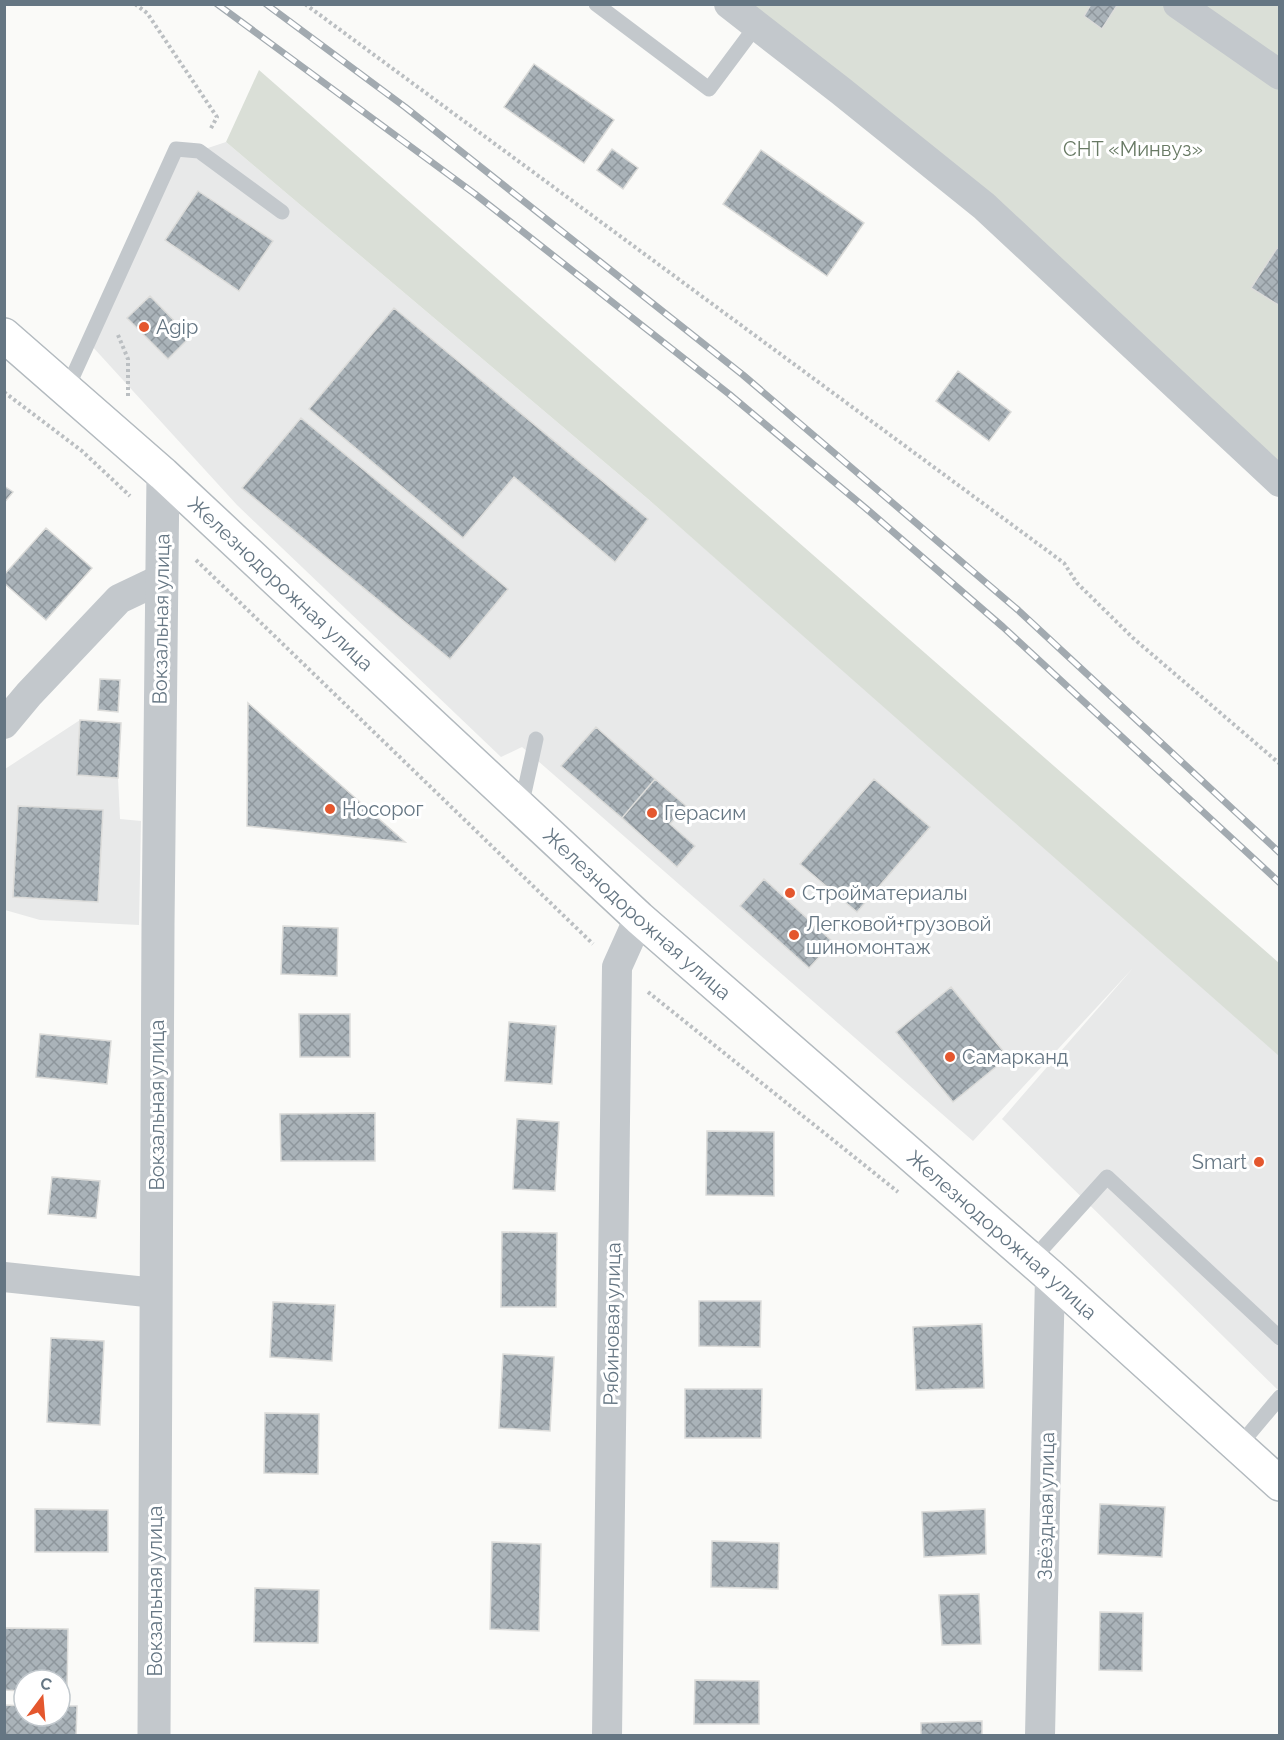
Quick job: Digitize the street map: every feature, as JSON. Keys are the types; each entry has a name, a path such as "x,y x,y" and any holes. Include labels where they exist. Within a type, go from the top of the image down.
{"main road":[{"name":"Железнодорожная улица","path":"4,335 163,474 639,918 1041,1268 1280,1484"}],"street":[{"path":"729,4 984,206 1280,482"},
{"path":"1178,4 1280,75"},
{"name":"Вокзальная улица","path":"154,1736 163,474"},
{"path":"4,724 29,694 119,599 161,579"},
{"name":"Рябиновая улица","path":"607,1736 617,967 639,918"},
{"name":"Звёздная улица","path":"1040,1736 1041,1268"},
{"path":"4,1277 156,1293"}],"lane":[{"path":"596,4 709,89 756,26"},
{"path":"67,389 176,149 199,152 282,212"},
{"path":"521,808 536,739"},
{"path":"1041,1268 1107,1177 1280,1338"},
{"path":"1239,1446 1280,1397"}],"path":[{"path":"305,4 1064,563 1077,584 1133,638 1280,764"},
{"path":"4,392 86,455 133,500"},
{"path":"196,560 617,967 902,1195"}],"shaded area":[{"path":"226,142 648,499 1279,1051 1279,1391 1002,1119 1133,968 973,1141 522,747 501,757 237,505 91,345 176,149 199,151"},
{"path":"80,720 121,723 118,778 120,819 141,821 139,925 40,920 5,910 5,769"}],"green space":[{"name":"СНТ «Минвуз»","path":"729,5 1279,5 1279,482 984,206"},
{"path":"259,70 1279,963 1279,1056 648,499 226,142"}],"building":[{"path":"1091,4 1118,4 1102,29 1084,16"},
{"path":"534,64 614,120 584,163 504,107"},
{"path":"612,149 638,168 623,189 597,170"},
{"path":"761,150 864,223 827,276 723,204"},
{"path":"198,191 273,241 239,291 165,240"},
{"path":"1277,248 1280,249 1280,306 1251,288"},
{"path":"150,296 190,337 168,359 127,318"},
{"path":"394,308 648,519 615,562 514,477 463,538 309,409"},
{"path":"958,371 1011,412 989,441 936,401"},
{"path":"301,418 508,589 450,659 242,488"},
{"path":"4,486 13,492 4,503"},
{"path":"46,528 92,568 46,620 4,583 4,575"},
{"path":"100,679 120,680 118,712 98,710"},
{"path":"248,703 405,842 247,826"},
{"path":"80,720 121,723 118,778 77,775"},
{"path":"596,727 655,779 622,818 561,766"},
{"path":"655,779 686,806 670,824 695,846 677,867 622,818"},
{"path":"874,779 930,827 857,912 800,864"},
{"path":"18,806 103,810 98,902 13,897"},
{"path":"764,879 833,942 809,968 740,906"},
{"path":"283,926 338,928 337,976 281,974"},
{"path":"951,987 1008,1057 953,1102 896,1032"},
{"path":"299,1014 350,1014 350,1057 300,1057"},
{"path":"509,1022 556,1026 552,1084 505,1081"},
{"path":"40,1034 111,1041 107,1084 36,1077"},
{"path":"375,1113 375,1161 281,1161 280,1114"},
{"path":"517,1119 559,1122 555,1191 513,1189"},
{"path":"707,1131 774,1132 774,1196 706,1195"},
{"path":"52,1177 100,1181 96,1218 48,1214"},
{"path":"502,1232 557,1233 556,1307 501,1307"},
{"path":"699,1301 761,1301 760,1347 699,1346"},
{"path":"273,1302 335,1305 332,1361 270,1357"},
{"path":"982,1324 984,1388 916,1390 913,1327"},
{"path":"51,1338 104,1341 100,1425 47,1422"},
{"path":"503,1354 554,1357 550,1431 499,1428"},
{"path":"685,1389 762,1389 761,1438 685,1438"},
{"path":"265,1413 319,1414 318,1474 264,1473"},
{"path":"1100,1504 1165,1507 1162,1557 1098,1554"},
{"path":"35,1509 108,1510 108,1552 35,1552"},
{"path":"985,1509 986,1554 924,1557 922,1512"},
{"path":"712,1541 779,1543 778,1589 711,1587"},
{"path":"492,1542 541,1544 539,1631 490,1629"},
{"path":"255,1588 319,1590 318,1643 254,1642"},
{"path":"979,1594 981,1644 942,1645 939,1595"},
{"path":"1100,1612 1143,1613 1142,1671 1099,1670"},
{"path":"4,1628 68,1629 67,1668 12,1668 12,1690 4,1690"},
{"path":"695,1680 759,1681 759,1724 694,1724"},
{"path":"4,1705 12,1705 12,1728 72,1728 72,1706 77,1706 76,1736 4,1736"},
{"path":"982,1721 982,1736 921,1736 921,1723"}],"railway":[{"path":"217,4 475,194 729,394 1003,627 1280,883"},
{"path":"266,4 405,107 743,375 1018,610 1280,853"}],"place":[{"name":"Agip","path":"144,327"},
{"name":"Носорог","path":"330,809"},
{"name":"Герасим","path":"652,813"},
{"name":"Стройматериалы","path":"790,893"},
{"name":"Легковой+грузовой шиномонтаж","path":"794,935"},
{"name":"Самарканд","path":"950,1057"},
{"name":"Smart","path":"1259,1162"}]}
